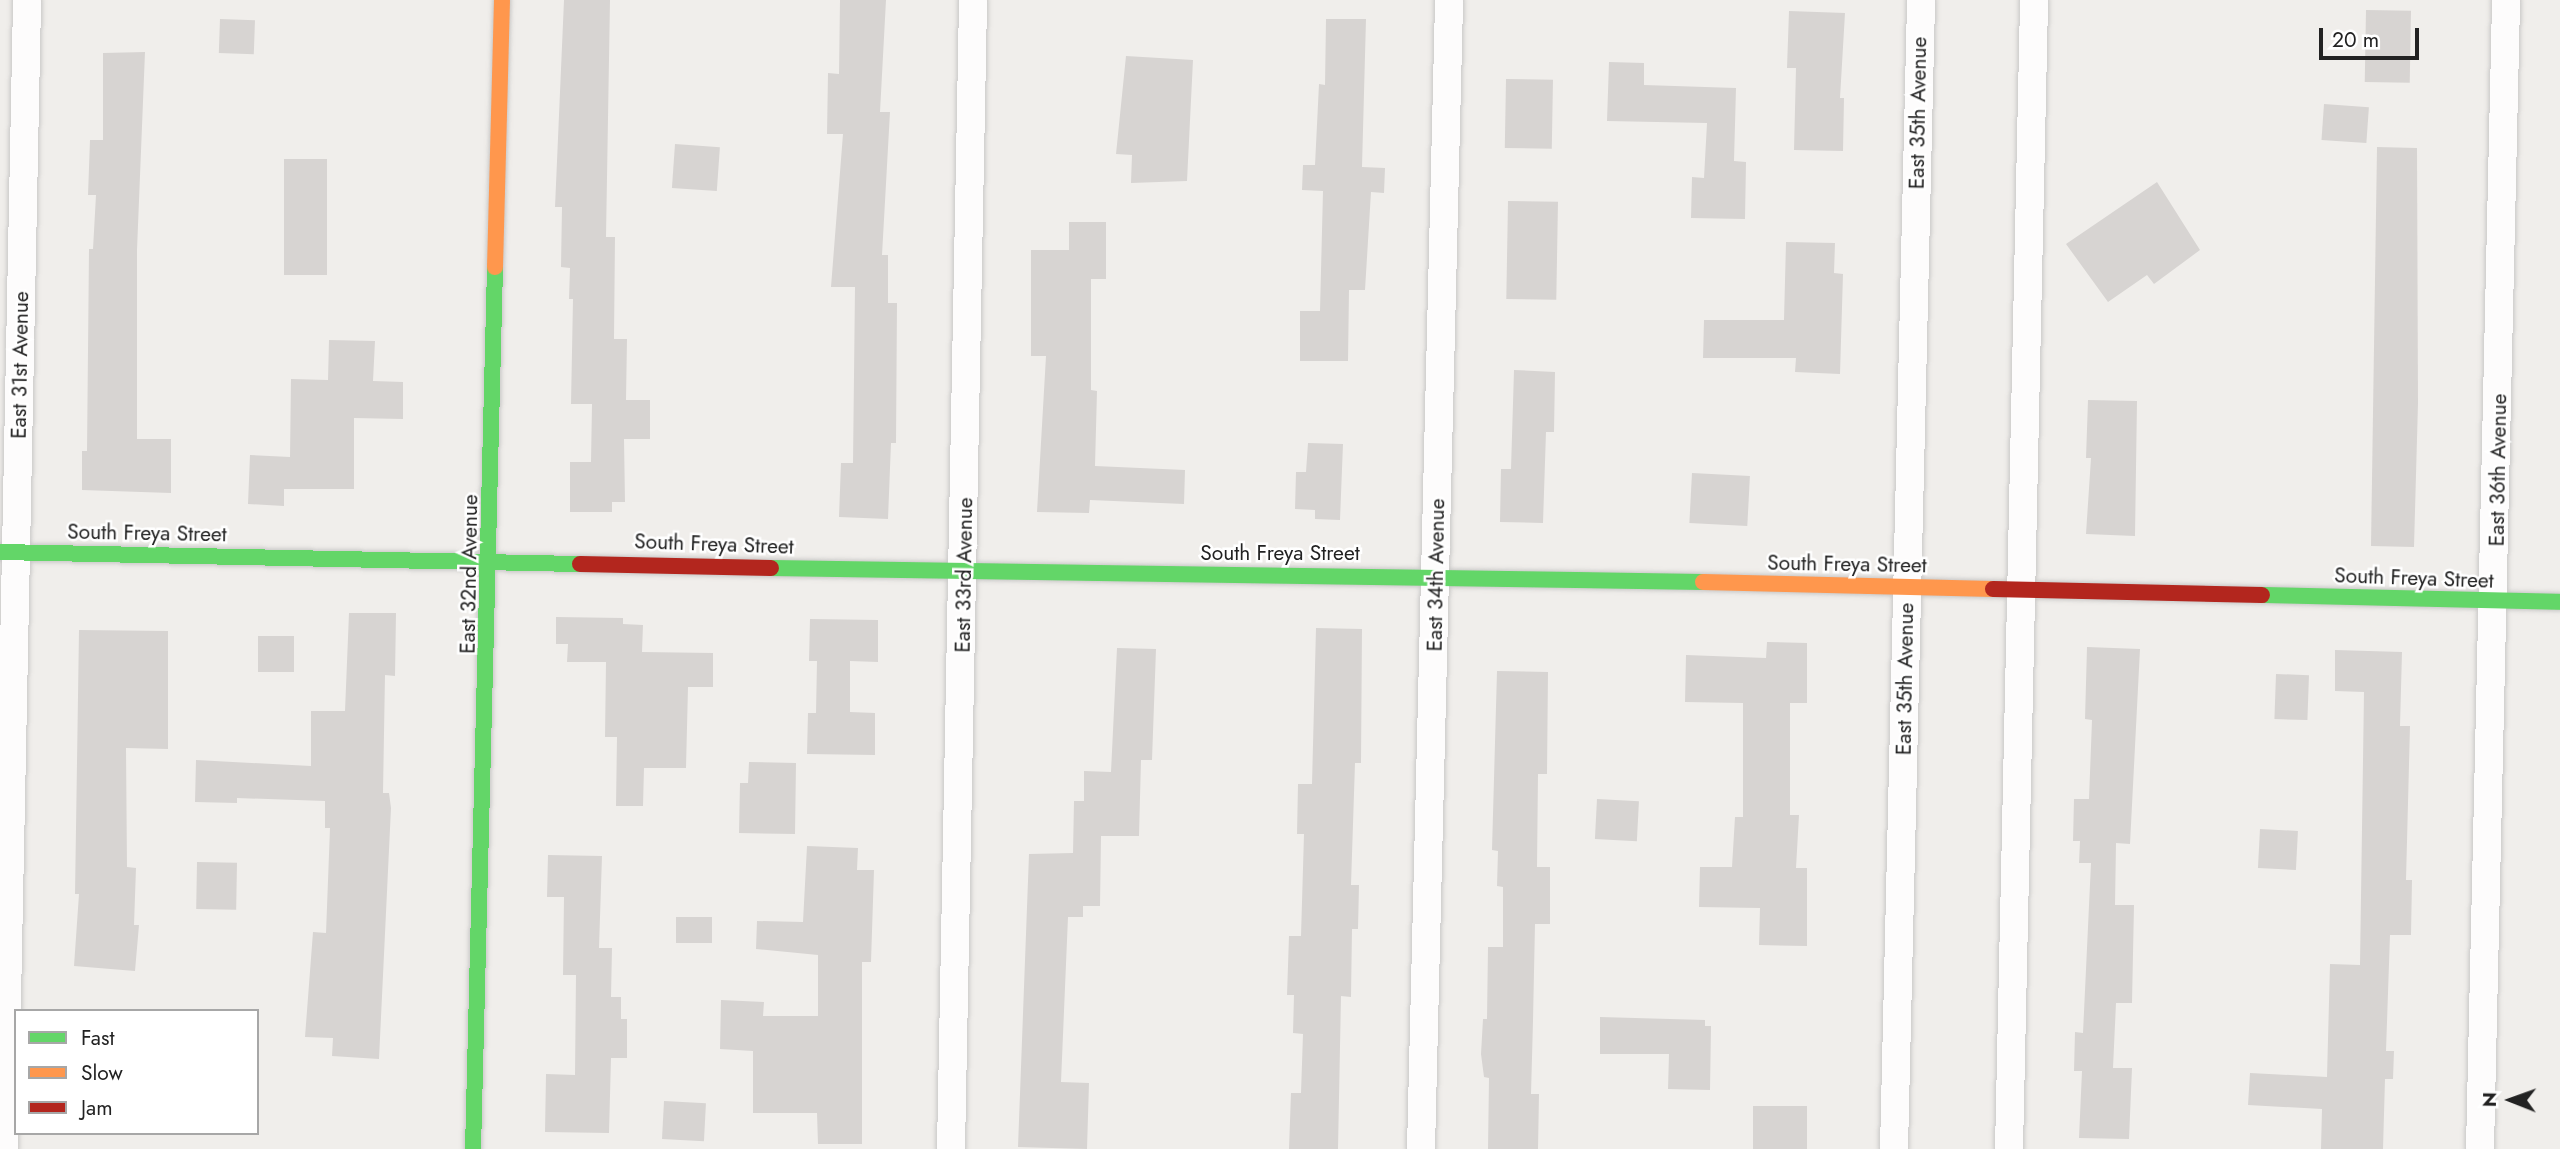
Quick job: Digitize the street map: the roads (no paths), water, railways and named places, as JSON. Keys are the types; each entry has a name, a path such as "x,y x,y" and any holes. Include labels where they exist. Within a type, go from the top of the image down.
{"main road":[{"name":"East 32nd Avenue","path":"473,1149 490,559 502,0"},
{"name":"South Freya Street","path":"8,552 490,559 965,572 1436,576 2560,602"}],"street":[{"name":"East 31st Avenue","path":"4,1149 8,552 27,0"},
{"name":"East 33rd Avenue","path":"951,1149 965,572 973,0"},
{"name":"East 34th Avenue","path":"1421,1149 1449,0"},
{"name":"East 35th Avenue","path":"1894,1149 1921,0"},
{"path":"2009,1149 2034,0"},
{"name":"East 36th Avenue","path":"2480,1149 2496,601 2506,0"}]}
